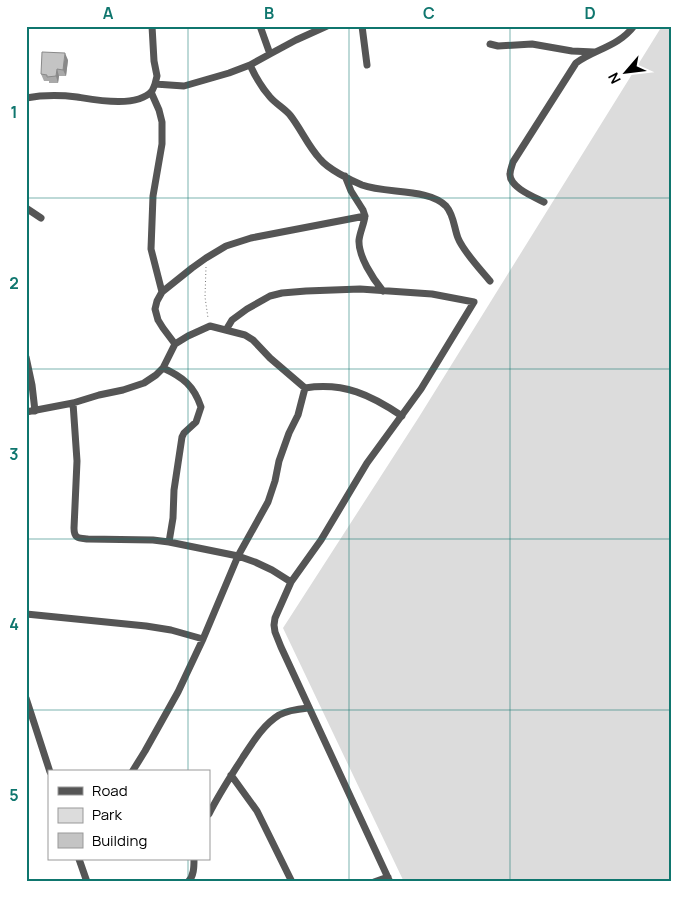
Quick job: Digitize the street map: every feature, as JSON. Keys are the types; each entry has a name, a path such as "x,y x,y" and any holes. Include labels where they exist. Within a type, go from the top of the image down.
{"street":[{"path":"26,98 54,96 130,101 141,98 151,92 157,76 152,26"},
{"path":"260,26 270,54"},
{"path":"155,84 184,86 229,73 250,65 296,40 327,26"},
{"path":"362,26 367,65"},
{"path":"544,202 512,182 509,175 513,162 576,64 585,57 616,43 628,34 634,26"},
{"path":"490,44 498,46 532,44 572,51 596,52"},
{"path":"250,65 270,97 289,114 320,160 328,167 362,185 423,195 435,199 446,207 454,220 462,246 490,281"},
{"path":"151,92 162,122 162,144 153,196 151,249 162,292"},
{"path":"345,176 365,216 359,241 361,252 375,281 384,291"},
{"path":"26,208 41,218"},
{"path":"175,344 158,320 155,309 162,292 206,258 226,246 251,238 365,216"},
{"path":"226,330 232,320 247,309 276,294 360,289 432,294 474,302 421,389 366,463 321,540 291,582 275,618 274,632 389,880 374,882"},
{"path":"26,412 73,403 144,383 156,376 163,368 175,344 210,326 245,335 253,340 270,358 305,388 329,386 365,394 402,416"},
{"path":"26,357 35,411"},
{"path":"163,368 186,381 193,389 201,408 196,422 182,437 169,542"},
{"path":"133,770 178,692 238,556 268,502 279,461 298,415 305,388"},
{"path":"73,403 77,461 74,528 76,536 88,539 153,540 238,556 272,570 291,582"},
{"path":"26,614 146,626 171,630 203,639"},
{"path":"26,698 49,770"},
{"path":"210,812 231,775 266,726 285,712 309,708"},
{"path":"231,775 257,811 292,882"},
{"path":"190,881 194,870 194,860"},
{"path":"81,861 87,882"}],"path":[{"path":"206,258 205,297 210,326"}],"green space":[{"path":"662,26 672,26 672,882 404,882 283,628 419,417"}],"building":[{"path":"42,52 65,53 63,70 57,69 56,76 47,77 47,75 41,74"}]}
